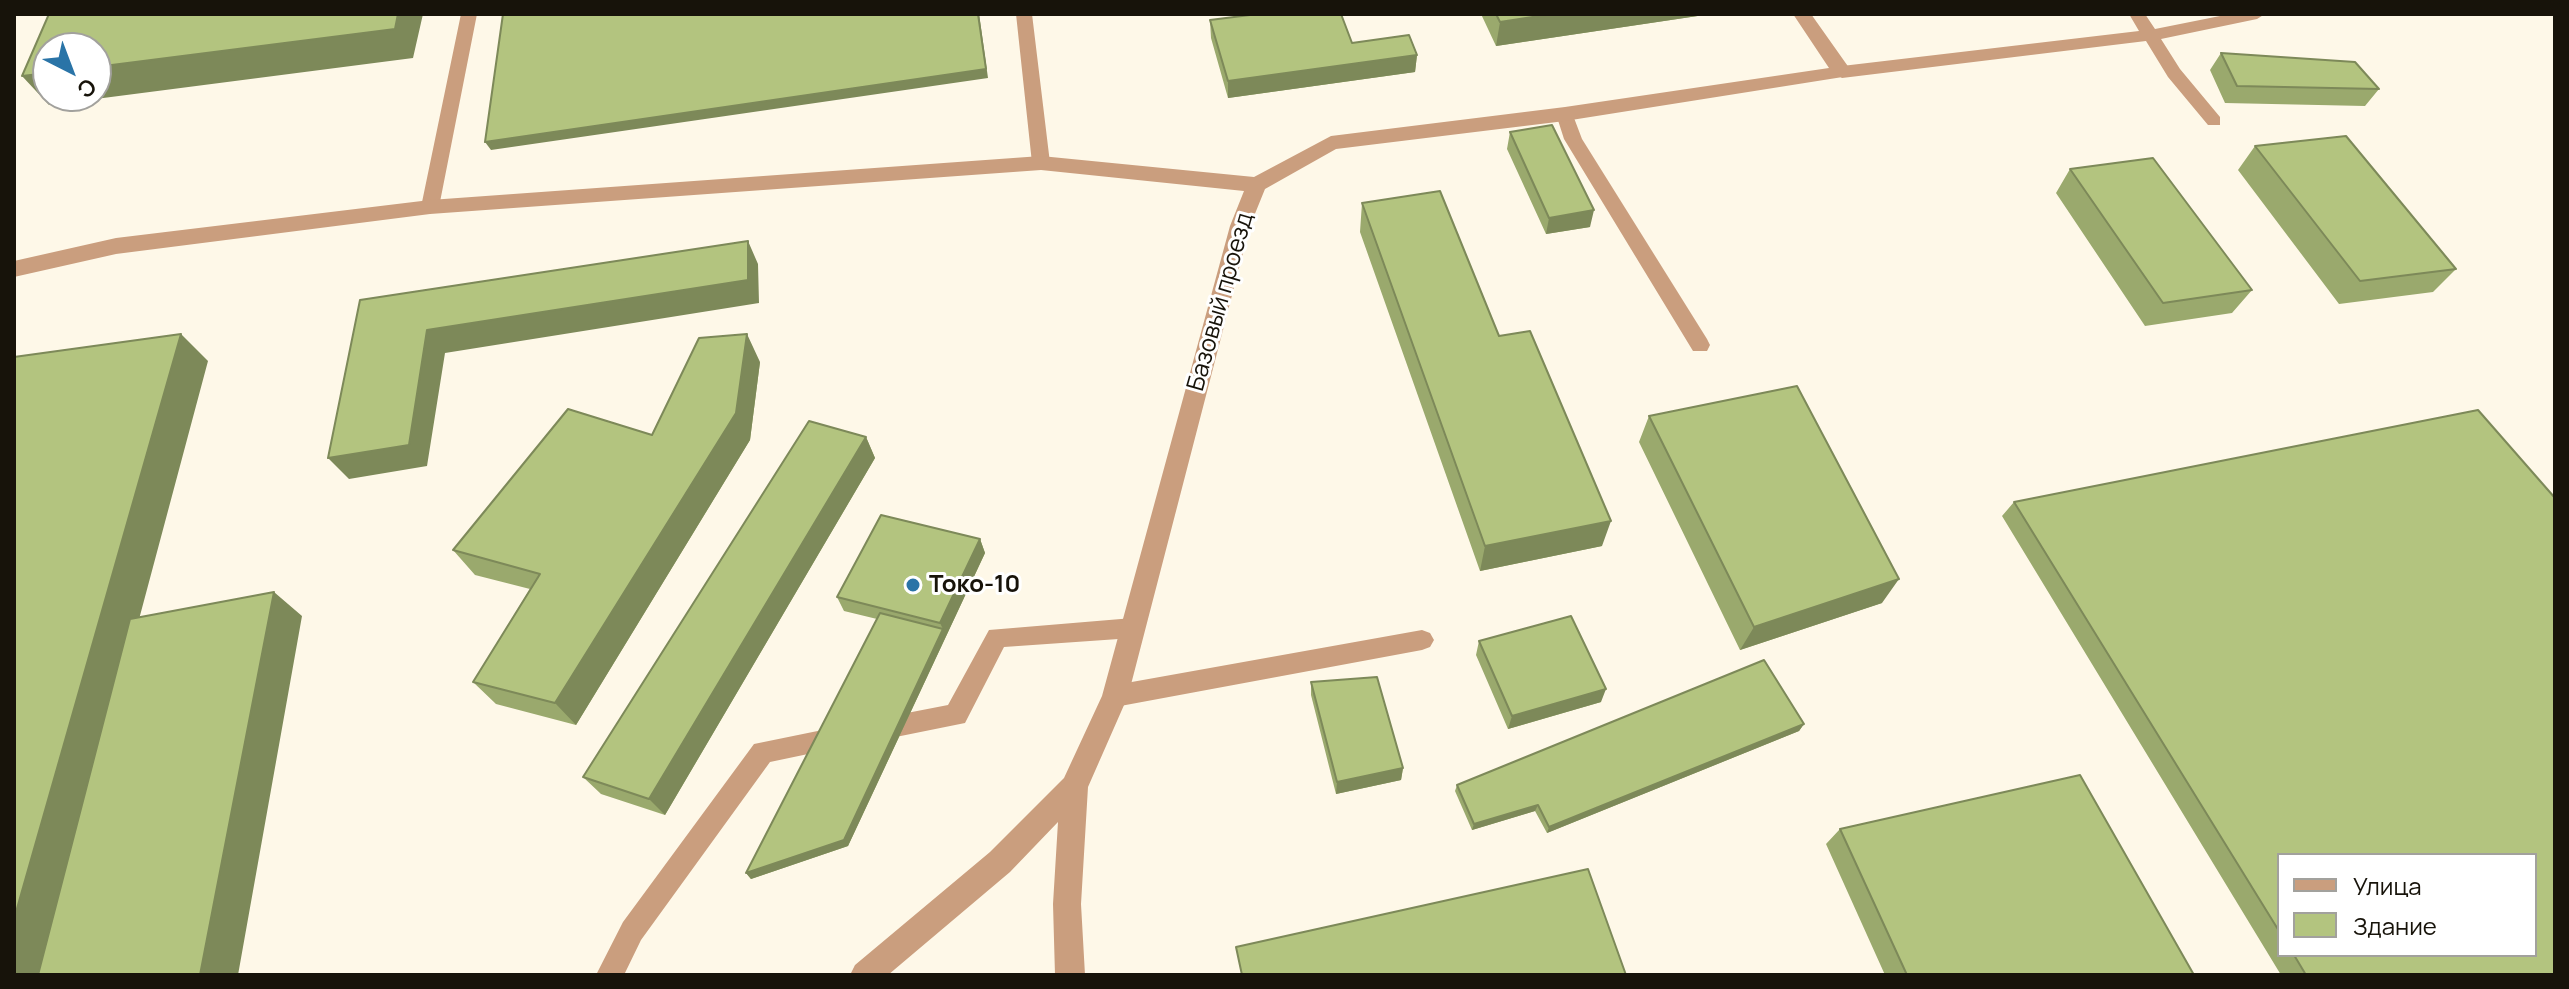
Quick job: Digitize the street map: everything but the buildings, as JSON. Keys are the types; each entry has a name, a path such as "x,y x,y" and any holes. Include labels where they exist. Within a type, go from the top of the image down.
{"street":[{"path":"1802,14 1842,72"},
{"name":"Базовый проезд","path":"865,975 1000,862 1074,787 1115,696 1240,226 1257,185 1331,143 1565,114 1842,72"},
{"path":"14,269 116,246 430,207 1041,163 1257,185"},
{"name":"Базовый проезд","path":"1070,975 1067,904 1074,787"}],"lane":[{"path":"430,207 469,14"},
{"path":"1024,14 1041,163"},
{"path":"2137,14 2174,73 2214,121"},
{"path":"1842,72 2152,35 2257,14"},
{"path":"1565,114 1573,139 1700,345"},
{"path":"610,975 632,931 763,752 956,715 997,637 1133,628"},
{"path":"1115,696 1422,640"}],"place":[{"name":"Токо-10","path":"913,585"}]}
